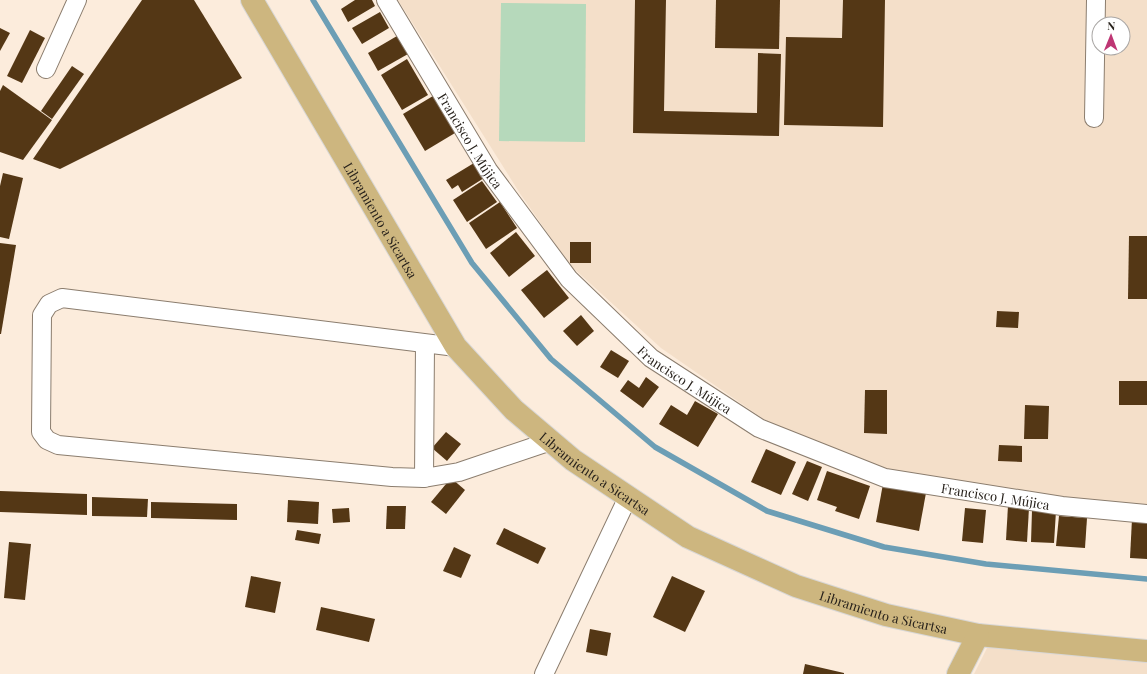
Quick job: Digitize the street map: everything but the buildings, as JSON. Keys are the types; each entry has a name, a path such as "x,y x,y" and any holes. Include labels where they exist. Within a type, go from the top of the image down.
{"main road":[{"name":"Libramiento a Sicartsa","path":"252,0 456,347 514,410 573,460 688,537 796,586 886,615 978,635 1147,651"},
{"path":"958,674 978,635"}],"street":[{"path":"46,69 77,0"},
{"name":"Francisco J. Mújica","path":"386,0 488,170 569,279 651,358 759,428 885,478 1062,506 1147,514"},
{"path":"1094,118 1096,0"},
{"path":"456,347 62,298 49,304 42,314 41,432 47,440 66,446 384,476 424,478 459,472 551,441"},
{"path":"424,478 425,344"},
{"path":"544,674 628,497"}],"shaded area":[{"path":"398,0 1147,0 1147,506 1063,497 885,470 765,420 661,348 570,265 521,195"},
{"path":"988,646 1147,661 1147,674 974,674"}],"green space":[{"path":"501,3 586,4 585,142 499,141"}],"waterway":[{"path":"313,0 472,263 551,359 655,447 767,511 884,547 986,564 1147,579"}]}
